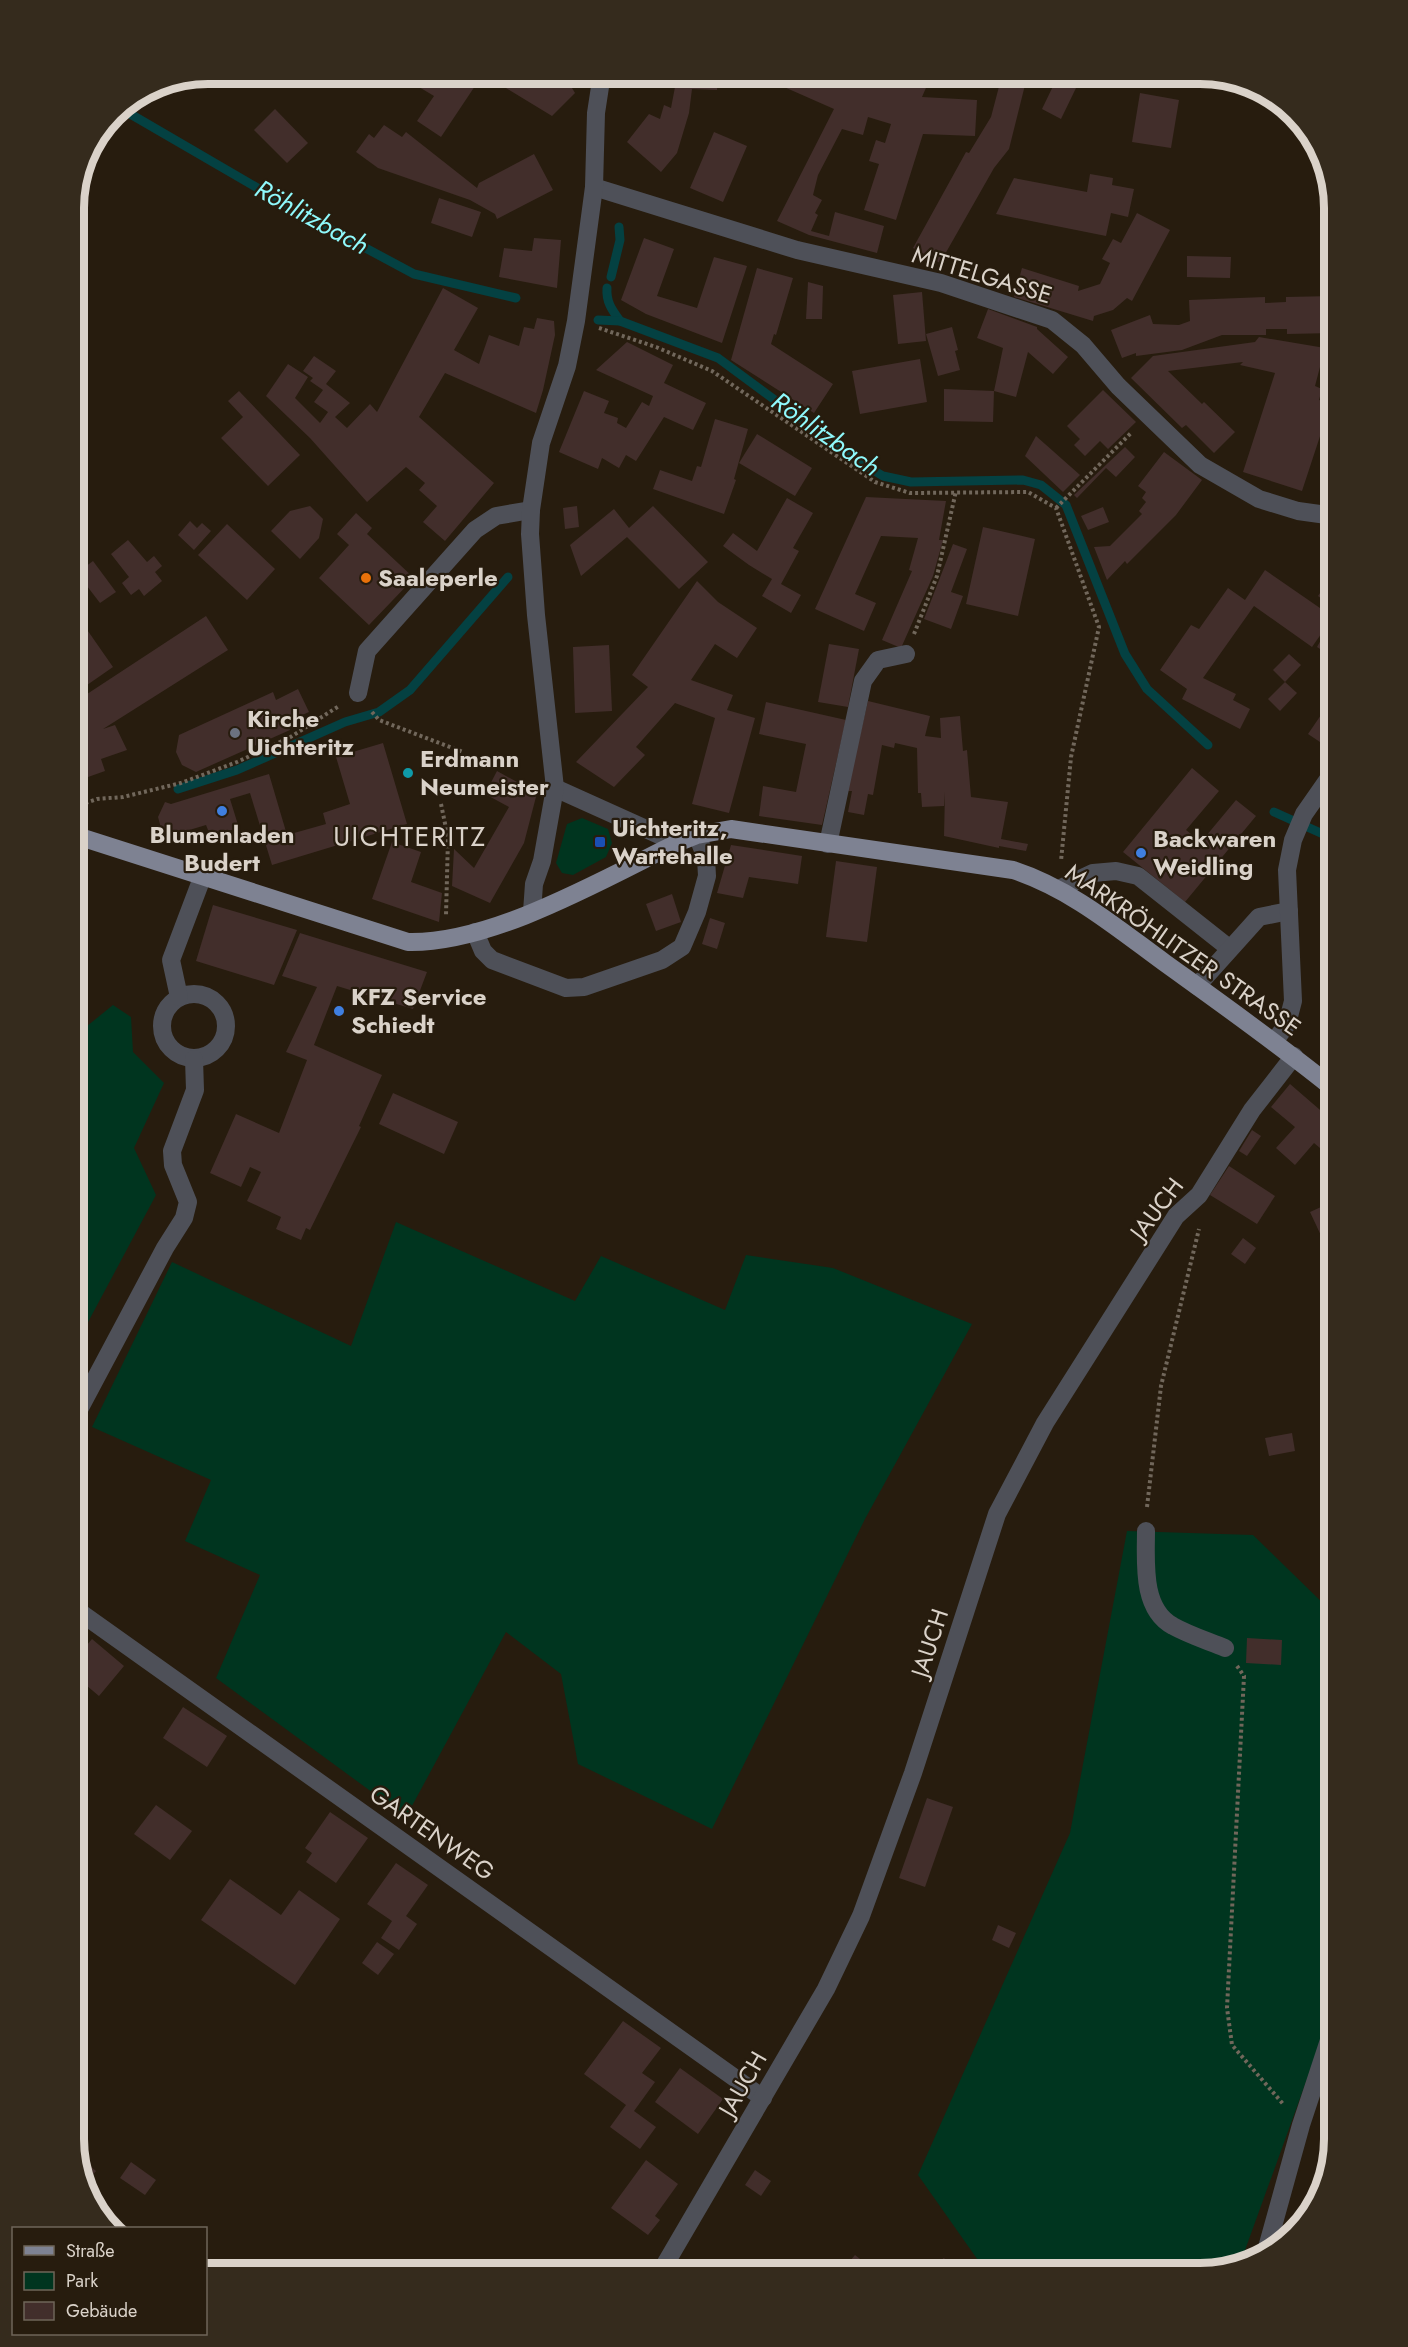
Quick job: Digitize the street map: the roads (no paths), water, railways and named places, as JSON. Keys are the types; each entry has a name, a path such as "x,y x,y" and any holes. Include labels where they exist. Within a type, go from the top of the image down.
{"main road":[{"name":"MARKRÖHLITZER STRASSE","path":"84,838 202,878 408,942 429,943 475,932 532,912 676,843 698,835 731,829 1013,870 1038,878 1078,900 1324,1080"}],"street":[{"path":"532,912 534,884 542,861 555,788 532,557 531,510 541,443 567,366 576,321 594,187 596,113 600,84"},
{"name":"MITTELGASSE","path":"594,187 797,250 941,283 1052,320 1083,345 1118,387 1200,465 1259,499 1298,511 1324,515"},
{"path":"358,693 367,651 475,530 496,516 531,510"},
{"path":"828,844 863,681 878,660 906,654"},
{"path":"1274,1042 1287,1024 1293,1001 1287,870 1293,840 1304,814 1324,786"},
{"path":"555,788 676,843"},
{"path":"475,932 483,951 492,960 566,988 584,987 662,960 682,948 697,912 707,876 706,858 698,835"},
{"path":"1059,889 1093,873 1116,871 1138,876 1229,948"},
{"path":"179,997 171,960 202,878"},
{"path":"1197,986 1259,916 1289,911"},
{"path":"201,994 220,1006 227,1027 225,1038 219,1047 211,1054 194,1059 181,1057 172,1051 162,1033 161,1022 164,1012 179,997 201,994"},
{"name":"JAUCH","path":"666,2263 826,1989 861,1917 913,1773 997,1514 1045,1423 1176,1216 1199,1195 1252,1110 1294,1056"},
{"path":"84,1400 165,1248 184,1218 188,1202 173,1165 172,1151 195,1090 194,1059"},
{"path":"1146,1531 1145,1571 1153,1605 1171,1626 1226,1648"},
{"name":"GARTENWEG","path":"84,1615 763,2098"},
{"path":"1269,2242 1301,2125 1324,2057"}],"waterway":[{"name":"Röhlitzbach","path":"129,113 304,215 414,274 516,298"},
{"path":"611,277 620,240 619,227"},
{"path":"607,288 609,302 620,321"},
{"name":"Röhlitzbach","path":"598,320 620,321 718,358 856,460 883,476 911,482 1023,480 1041,485 1066,505 1125,654 1147,689 1208,745"},
{"path":"178,789 237,770 345,722 379,712 410,690 508,577"},
{"name":"Röhlitzbach","path":"1274,812 1324,834"}],"place":[{"name":"Saaleperle","path":"366,578"},
{"name":"Kirche Uichteritz","path":"235,733"},
{"name":"Erdmann Neumeister","path":"408,773"},
{"name":"Blumenladen Budert","path":"222,811"},
{"name":"Uichteritz, Wartehalle","path":"600,842"},
{"name":"Backwaren Weidling","path":"1141,853"},
{"name":"KFZ Service Schiedt","path":"339,1011"}],"district":[{"name":"UICHTERITZ","path":"410,837"}]}
